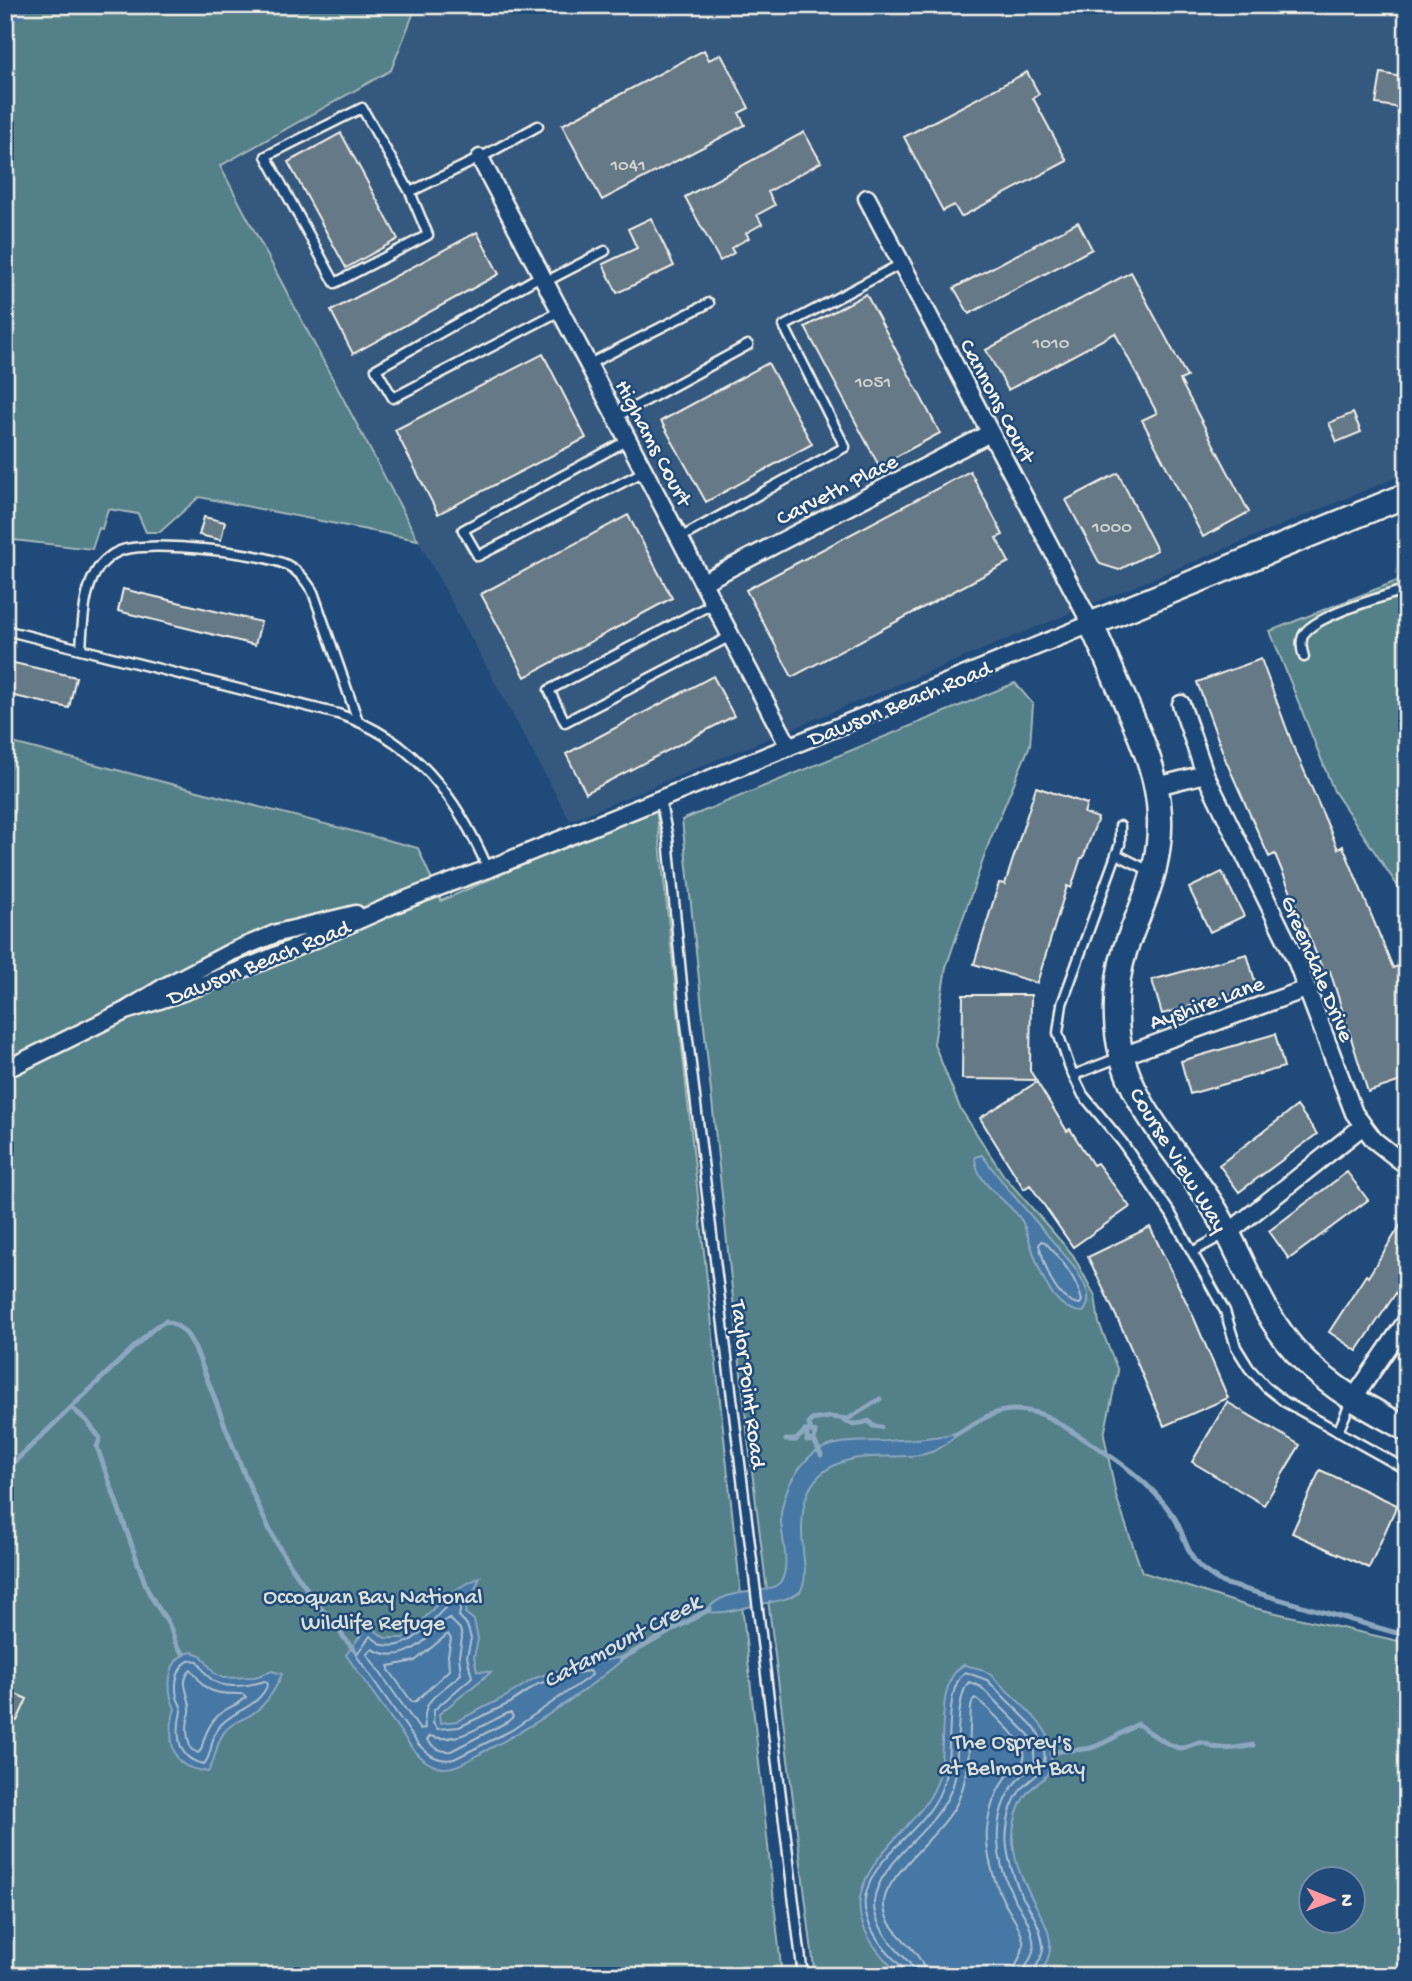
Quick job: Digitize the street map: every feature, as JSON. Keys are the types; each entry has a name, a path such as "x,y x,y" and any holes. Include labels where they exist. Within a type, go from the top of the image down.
{"street":[{"name":"Highams Court","path":"480,158 789,747"},
{"name":"Cannons Court","path":"866,198 1091,624"},
{"name":"Carveth Place","path":"703,582 990,433"},
{"name":"Dawson Beach Road","path":"5,1070 125,1011 207,963 268,937 390,906 488,869 1407,495"},
{"name":"Course View Way","path":"1091,624 1150,759 1157,786 1160,827 1153,873 1118,976 1116,1014 1122,1056 1131,1085 1146,1112 1213,1207 1268,1313 1300,1357 1353,1399 1407,1429"},
{"name":"Greendale Drive","path":"1181,704 1205,774 1296,960 1354,1113 1374,1140 1407,1166"},
{"path":"1157,786 1205,774"},
{"name":"Ayshire Lane","path":"1122,1056 1306,989"},
{"path":"1228,1233 1363,1126"},
{"path":"1353,1399 1407,1320"}],"lane":[{"path":"362,108 410,192 428,235 335,283 266,156 362,108"},
{"path":"410,192 538,126"},
{"path":"560,311 393,398 376,369 543,278 606,251"},
{"path":"680,538 845,447 784,326 901,264"},
{"path":"589,364 709,303"},
{"path":"616,417 748,345"},
{"path":"628,440 463,530 478,556 645,471"},
{"path":"81,649 90,587 97,570 106,559 117,552 149,546 175,547 249,555 278,562 298,573 313,592 358,721"},
{"path":"1304,657 1301,644 1303,636 1317,623 1407,589"},
{"path":"714,603 549,690 565,722 731,636"},
{"path":"5,630 358,721 391,738 448,796 475,838 488,869"},
{"name":"Taylor Point Road","path":"660,797 668,838 686,1029 803,1976"},
{"path":"1120,825 1116,854 1062,1004 1058,1033 1074,1075 1083,1095 1122,1142 1171,1214 1225,1311 1236,1347 1249,1368 1266,1387 1285,1402 1407,1471"},
{"path":"1116,854 1153,873"},
{"path":"1074,1075 1122,1056"},
{"path":"1192,1252 1228,1233"},
{"path":"1338,1432 1353,1399"}],"shaded area":[{"path":"414,5 1407,5 1407,473 570,821 220,166 390,70 412,17"}],"green space":[{"path":"5,5 414,5 412,17 391,70 220,166 418,540 199,497 160,532 146,532 138,514 108,509 92,549 5,539"},
{"path":"818,5 951,5 883,13"},
{"path":"1407,577 1407,900 1334,791 1270,631"},
{"name":"The Osprey's at Belmont Bay","path":"1015,683 1033,704 1030,745 990,840 946,967 934,1044 960,1108 1004,1176 1073,1255 1095,1296 1099,1323 1118,1371 1104,1435 1116,1496 1142,1572 1250,1607 1407,1643 1407,1976 815,1976 748,1439 682,820"},
{"name":"Occoquan Bay National Wildlife Refuge","path":"5,741 418,848 441,901 656,806 782,1976 5,1976"}],"water":[{"path":"982,1155 1074,1266 1088,1295 1087,1307 1083,1312 1069,1309 1058,1301 1050,1290 1036,1262 1022,1221 981,1176 975,1157"},
{"path":"960,1432 941,1447 926,1454 854,1459 824,1471 808,1492 804,1505 802,1534 805,1577 800,1592 782,1600 734,1610 705,1612 725,1597 766,1589 781,1581 785,1566 781,1520 783,1504 793,1478 814,1453 840,1443 923,1438"},
{"path":"480,1577 465,1613 474,1620 478,1639 474,1657 477,1671 491,1672 439,1714 440,1723 457,1721 507,1696 535,1678 566,1668 627,1656 576,1696 521,1731 459,1765 438,1767 426,1761 412,1748 346,1655 375,1620 376,1631 385,1638 404,1638 441,1600"},
{"path":"192,1652 201,1655 214,1673 223,1678 255,1677 272,1671 282,1674 262,1706 225,1731 208,1772 184,1765 175,1754 172,1741 171,1728 175,1709 170,1692 170,1675 177,1660"},
{"path":"964,1665 981,1669 991,1675 1039,1723 1048,1737 1051,1759 1049,1769 1021,1803 1013,1836 1020,1872 1044,1921 1050,1942 1046,1964 1038,1976 901,1976 869,1938 862,1921 859,1904 870,1870 933,1792 941,1764 945,1698 955,1672"}],"building":[{"path":"704,50 709,60 721,54 749,108 739,113 745,125 602,200 562,125"},
{"path":"1027,72 1039,94 1033,98 1067,161 961,217 954,205 943,211 904,137"},
{"path":"1381,73 1407,78 1407,109 1376,104"},
{"path":"804,132 821,162 768,192 775,205 757,215 762,224 746,233 749,238 731,248 734,253 720,261 685,197"},
{"path":"341,133 398,239 346,268 288,162"},
{"path":"651,218 674,266 617,293 603,264 637,248 628,229"},
{"path":"1078,222 1092,249 969,314 954,288"},
{"path":"477,232 499,274 353,354 331,311"},
{"path":"1131,272 1187,377 1180,380 1249,512 1203,537 1142,420 1157,413 1115,333 1008,390 986,350"},
{"path":"866,294 940,433 879,466 805,327"},
{"path":"543,354 586,438 438,514 395,430"},
{"path":"768,363 812,444 706,502 661,421"},
{"path":"1353,413 1361,432 1337,442 1329,423"},
{"path":"970,471 1003,535 996,538 1009,562 792,677 746,590"},
{"path":"1118,473 1157,550 1119,570 1100,564 1066,500"},
{"path":"628,515 672,598 525,677 481,594"},
{"path":"204,517 225,522 221,540 199,535"},
{"path":"123,589 261,622 255,645 118,611"},
{"path":"1261,659 1296,754 1338,849 1343,846 1393,968 1398,966 1407,993 1407,1079 1368,1092 1330,971 1324,973 1275,854 1269,857 1226,761 1197,682"},
{"path":"5,661 76,677 69,708 5,694"},
{"path":"713,676 734,716 586,793 566,754"},
{"path":"1036,787 1087,804 1084,813 1098,818 1071,888 1067,886 1037,983 974,964 999,883 1005,884"},
{"path":"1222,872 1244,916 1210,932 1189,888"},
{"path":"1247,954 1257,988 1162,1014 1152,980"},
{"path":"963,995 1031,995 1030,1071 1036,1080 962,1079"},
{"path":"1275,1034 1284,1067 1190,1094 1181,1061"},
{"path":"1037,1082 1067,1131 1070,1129 1093,1165 1097,1163 1130,1207 1073,1247 1030,1185 1024,1189 980,1118"},
{"path":"1297,1106 1317,1134 1239,1192 1219,1165"},
{"path":"1347,1172 1368,1200 1289,1259 1269,1231"},
{"path":"1407,1215 1407,1287 1402,1284 1357,1351 1329,1332"},
{"path":"1150,1227 1194,1318 1228,1398 1164,1426 1088,1257"},
{"path":"1227,1402 1300,1445 1264,1505 1192,1462"},
{"path":"1320,1470 1397,1505 1369,1568 1292,1533"},
{"path":"9,1691 27,1699 17,1721 5,1716 5,1699"}],"waterway":[{"path":"5,9 12,5"},
{"name":"Catamount Creek","path":"5,1471 155,1327 166,1321 173,1324 187,1335 193,1345 244,1474 276,1542 313,1598 355,1651"},
{"path":"821,1455 814,1440 815,1432 811,1431 811,1420 830,1417 848,1419 880,1399"},
{"path":"73,1409 100,1438 97,1447 146,1586 169,1625 177,1646 184,1654"},
{"name":"Catamount Creek","path":"955,1435 997,1412 1034,1412 1050,1418 1107,1454 1154,1492 1174,1517 1197,1564 1223,1583 1407,1636"},
{"path":"842,1419 852,1424 869,1421 873,1426 881,1427"},
{"path":"805,1431 807,1441 814,1440"},
{"path":"786,1440 796,1440 805,1431 811,1431"},
{"name":"Catamount Creek","path":"621,1659 710,1609"},
{"path":"1051,1754 1097,1746 1138,1724 1178,1748 1194,1743 1223,1748 1253,1745"}]}
